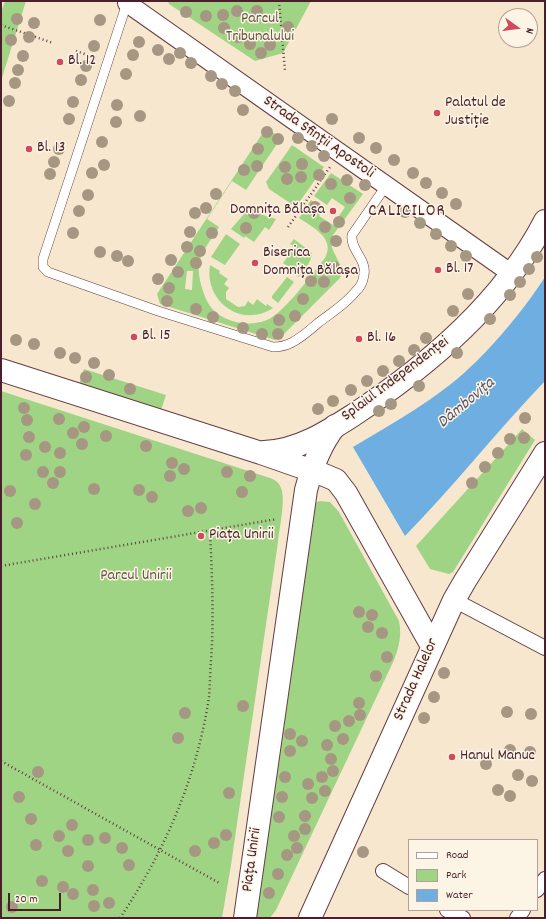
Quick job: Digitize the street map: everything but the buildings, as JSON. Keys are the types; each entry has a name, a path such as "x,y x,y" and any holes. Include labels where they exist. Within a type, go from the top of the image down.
{"main road":[{"name":"Splaiul Independenței","path":"260,453 292,448 308,441 367,406 417,369 439,351 471,320 512,274 535,240 545,221"},
{"path":"1,370 260,453 336,480 346,493 432,646"},
{"name":"Splaiul Independenței","path":"311,470 321,449 335,426"},
{"name":"Strada Halelor","path":"310,918 454,600 545,453"},
{"name":"Piața Unirii","path":"245,918 302,509 311,470"}],"street":[{"name":"Strada Sfinții Apostoli","path":"127,2 512,274"},
{"path":"454,600 545,648"},
{"path":"383,871 408,886"},
{"path":"538,889 545,879"},
{"path":"449,911 464,918"}],"lane":[{"path":"127,2 43,259 43,267 48,272 158,311 273,347 282,347 299,339 345,302 360,287 364,274 364,267 362,260 351,241 352,235 386,186"}],"path":[{"path":"279,1 285,71"},
{"path":"1,25 53,43"},
{"path":"76,51 108,62"},
{"path":"288,227 340,153"},
{"path":"1,566 277,519"},
{"path":"120,918 138,892 174,822 198,749 209,697 213,578 210,531"},
{"path":"1,761 221,884"}],"green space":[{"path":"5,1 26,1 1,81 1,12"},
{"name":"Parcul Tribunalului","path":"168,1 311,1 283,53 255,61 169,4"},
{"path":"266,128 281,138 246,190 232,181 207,219 219,227 202,254 199,264 199,276 207,301 213,310 219,315 234,322 243,323 267,320 274,316 290,301 325,258 328,251 325,239 316,229 299,218 311,200 324,209 319,216 333,225 345,207 332,198 327,205 314,196 331,173 363,194 333,235 331,241 341,267 340,278 283,335 275,340 160,304 157,294","holes":["187,271 193,271 192,290 185,289"]},
{"path":"292,145 324,167 296,207 269,189 266,182"},
{"path":"250,211 276,219 269,230 265,227 254,242 245,236 244,238 231,229 245,213"},
{"path":"226,234 240,244 225,265 211,257"},
{"path":"294,239 312,253 309,262 299,277 291,271 292,269 283,263 295,247 290,244"},
{"path":"210,265 220,271 219,273 228,279 224,284 229,288 226,292 226,299 238,307 245,306 248,301 253,305 257,299 266,306 267,304 273,308 261,314 249,315 237,313 227,308 219,300 213,290 210,278"},
{"path":"287,277 294,282 278,303 272,298 272,296"},
{"path":"84,369 166,395 161,410 79,384"},
{"name":"Parcul Unirii","path":"1,391 270,478 277,482 280,486 283,499 281,523 222,918 1,918"},
{"path":"522,429 535,440 453,572 449,574 430,569 416,546"},
{"path":"319,501 330,502 339,512 399,621 400,641 394,660 276,910 270,918 254,918 312,505"}],"water":[{"name":"Dâmbovița","path":"545,277 545,381 441,498 405,536 353,447 391,425 439,393 464,373 514,320"}],"place":[{"name":"Bl. 12","path":"60,62"},
{"name":"Palatul de Justiție","path":"437,113"},
{"name":"Bl. 13","path":"29,149"},
{"name":"Domnița Bălașa","path":"333,211"},
{"name":"Biserica Domnița Bălașa","path":"255,263"},
{"name":"Bl. 17","path":"438,270"},
{"name":"Bl. 15","path":"134,337"},
{"name":"Bl. 16","path":"359,339"},
{"name":"Piața Unirii","path":"201,536"},
{"name":"Hanul Manuc","path":"452,757"}],"district":[{"name":"CALICILOR","path":"407,213"}]}
